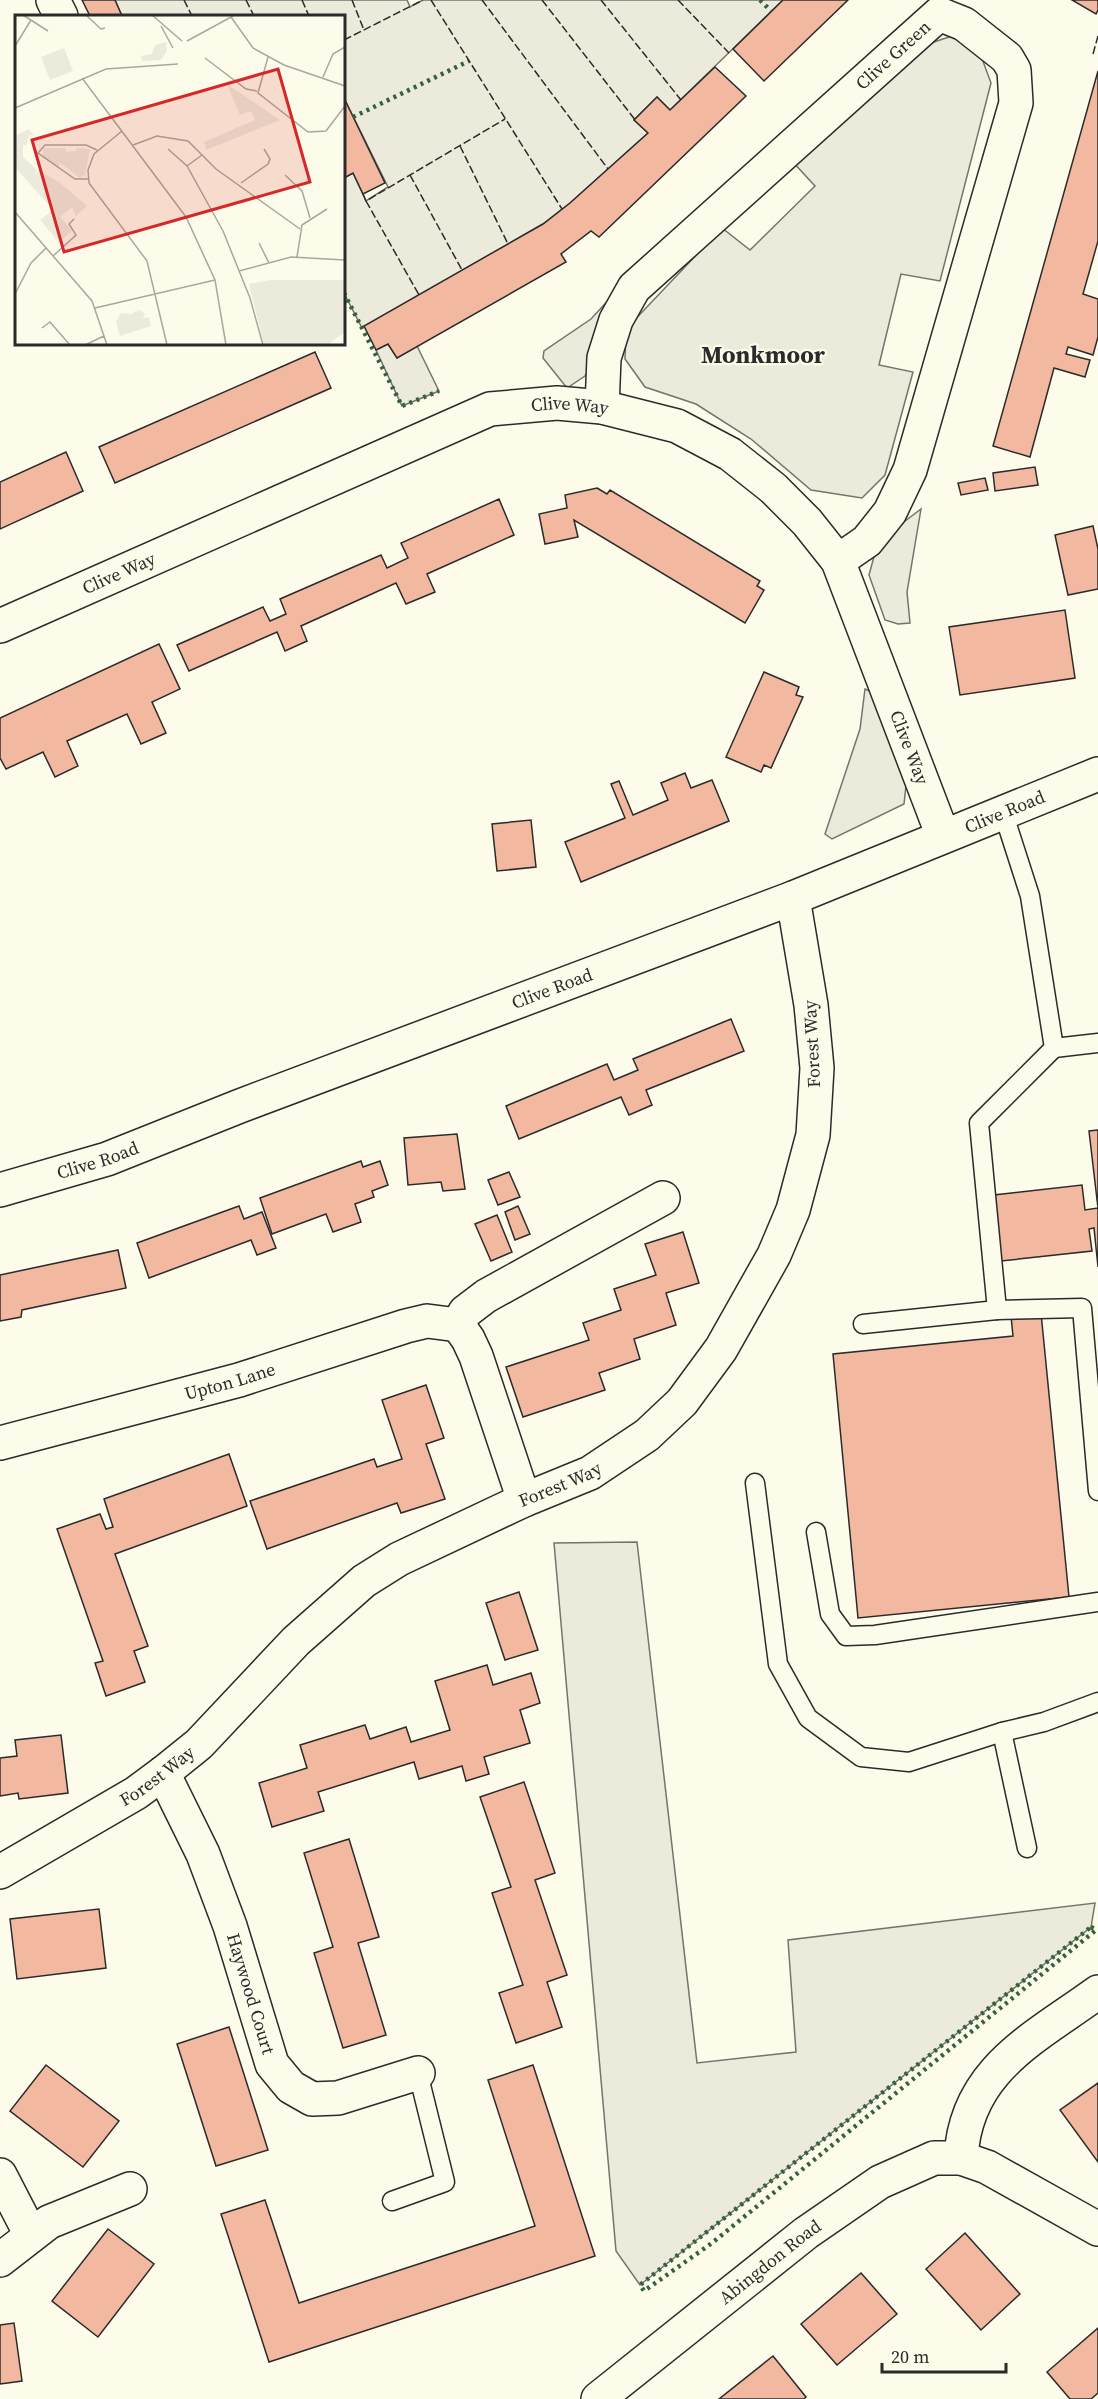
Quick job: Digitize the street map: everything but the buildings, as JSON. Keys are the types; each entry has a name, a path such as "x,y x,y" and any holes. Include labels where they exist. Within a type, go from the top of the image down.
{"street":[{"path":"53,0 60,15"},
{"name":"Clive Green","path":"602,407 604,358 616,320 634,288 939,14 964,24 1007,58 1014,70 1016,103 910,470 890,512 867,541 838,561"},
{"name":"Clive Way","path":"0,626 490,409 557,402 602,407 677,426 730,454 773,488 807,522 838,561 943,836"},
{"name":"Clive Road","path":"0,1190 107,1159 240,1106 793,898 1098,774"},
{"name":"Forest Way","path":"0,1872 136,1793 163,1773 199,1744 296,1641 364,1581 399,1559 524,1500 590,1473 647,1434 682,1402 721,1349 774,1255 793,1210 813,1135 817,1068 812,1005 793,898"},
{"path":"524,1500 476,1356 468,1338 458,1325 465,1312 486,1296 663,1198"},
{"name":"Upton Lane","path":"0,1443 239,1380 427,1321 458,1325"},
{"name":"Haywood Court","path":"163,1773 207,1865 230,1926 272,2064 291,2086 312,2099 338,2098 418,2073"},
{"path":"961,2158 962,2137 967,2116 976,2096 1000,2064 1098,1992"},
{"name":"Abingdon Road","path":"598,2399 806,2233 880,2182 934,2158 961,2158 987,2167 1014,2180 1098,2229"},
{"path":"0,2175 31,2235"},
{"path":"0,2260 50,2222 69,2212 130,2189"}],"lane":[{"path":"1003,812 1030,896 1054,1048"},
{"path":"997,1310 979,1123 1054,1048 1098,1043"},
{"path":"863,1324 997,1310 1082,1308 1098,1491"},
{"path":"755,1483 778,1664 808,1718 861,1757 909,1762 1002,1732 1044,1722 1098,1702"},
{"path":"816,1532 830,1614 846,1636 875,1635 1098,1602"},
{"path":"1002,1732 1027,1848"},
{"path":"392,2201 445,2182 418,2073"}],"shaded area":[{"path":"115,0 407,0 410,7 423,0 783,0 670,110 657,97 634,120 648,133 570,203 543,224 362,328 345,295 345,177 353,173 366,201 388,187 345,100 345,15 122,15"},
{"path":"952,36 977,45 991,83 940,281 901,274 879,365 913,372 885,475 862,498 811,490 751,439 696,404 645,387 625,359 626,329 722,228 750,250 815,186 791,160 922,46"},
{"path":"613,295 596,358 585,376 567,388 543,358 544,351 591,319"},
{"path":"388,344 397,358 417,346 439,391 402,406 376,350"},
{"path":"921,509 907,592 910,623 898,624 885,620 869,575 876,549 892,531"},
{"path":"865,689 872,692 907,776 904,804 832,839 825,834 860,729"},
{"path":"637,1542 697,2063 796,2052 788,1940 1095,1903 1091,1927 640,2285 616,2251 554,1543"}],"hedge":[{"path":"760,0 771,11"},
{"path":"353,117 469,61"},
{"path":"345,295 402,406 439,391"},
{"path":"1091,1927 1096,1930 712,2243 644,2291 640,2285 1091,1927"}],"fence":[{"path":"184,0 192,15"},
{"path":"246,0 254,15"},
{"path":"302,0 309,15"},
{"path":"352,0 364,30"},
{"path":"345,39 423,0"},
{"path":"431,0 562,209"},
{"path":"482,0 608,169"},
{"path":"542,0 636,121"},
{"path":"601,0 681,100"},
{"path":"678,0 729,53"},
{"path":"1093,54 1098,36"},
{"path":"363,194 366,201 505,119"},
{"path":"460,146 508,244"},
{"path":"410,175 462,270"},
{"path":"366,201 419,295"}],"district":[{"name":"Monkmoor","path":"763,355"}]}
